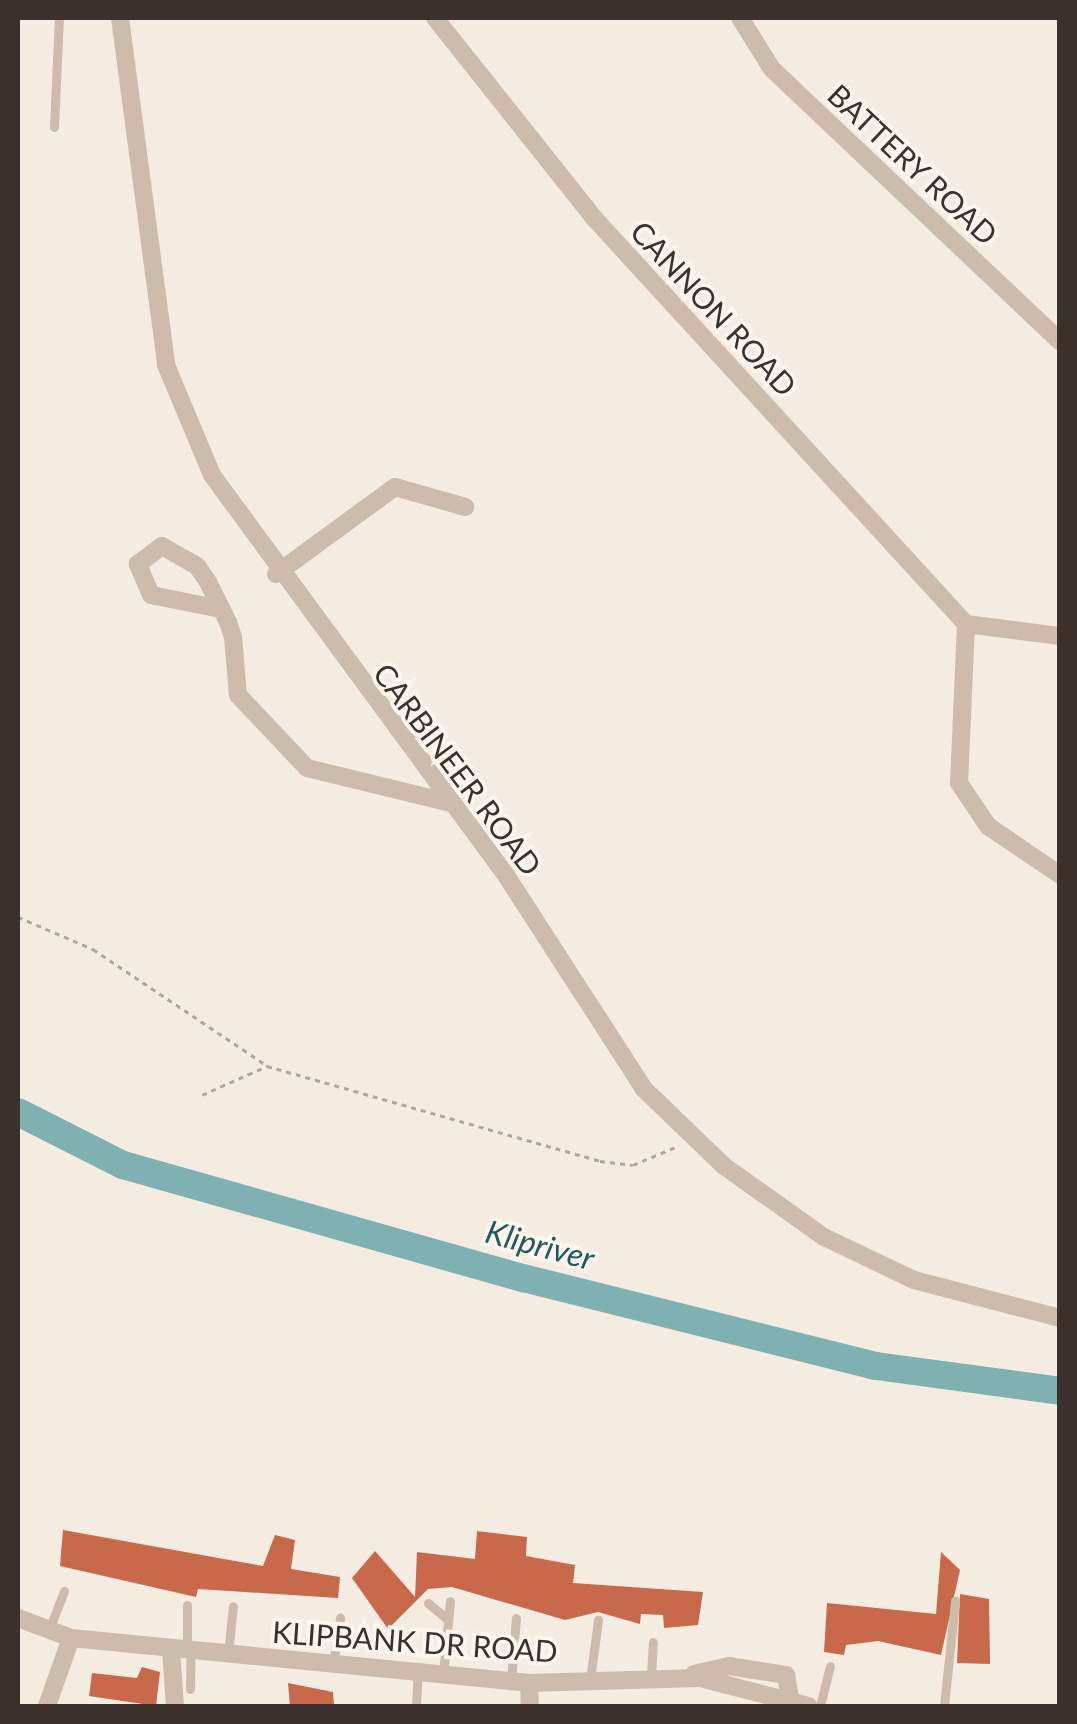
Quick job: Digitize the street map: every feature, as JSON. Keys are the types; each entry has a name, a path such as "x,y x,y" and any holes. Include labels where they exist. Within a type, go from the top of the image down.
{"street":[{"name":"CARBINEER ROAD","path":"120,18 166,364 212,475 276,574 451,803 644,1089 692,1140 869,1261 1060,1318"},
{"name":"CANNON ROAD","path":"435,18 594,218 966,624"},
{"name":"BATTERY ROAD","path":"740,18 772,69 1060,341"},
{"path":"276,574 395,487 466,507"},
{"path":"221,608 151,595 138,564 156,548 180,550 221,608 238,695 307,768 451,803"},
{"path":"1060,636 966,624 960,783 988,826 1060,875"},
{"name":"KLIPBANK DR ROAD","path":"18,1618 71,1638 520,1682 684,1676 799,1704"},
{"path":"48,1706 71,1638"},
{"path":"176,1706 183,1650"},
{"path":"520,1682 530,1706"}],"lane":[{"path":"54,127 59,18"},
{"path":"49,1630 64,1591"},
{"path":"944,1706 955,1600"},
{"path":"443,1674 450,1601"},
{"path":"428,1602 448,1620"},
{"path":"186,1604 183,1650 190,1689"},
{"path":"228,1654 233,1606"},
{"path":"334,1664 340,1618"},
{"path":"516,1618 520,1682"},
{"path":"590,1680 598,1620"},
{"path":"651,1677 653,1642"},
{"path":"820,1706 830,1666"},
{"path":"416,1706 418,1672"}],"path":[{"path":"18,917 94,950 268,1066 600,1161 632,1164 692,1140"},
{"path":"202,1094 268,1066"}],"building":[{"path":"63,1530 263,1566 275,1535 295,1540 291,1569 340,1577 338,1598 198,1589 196,1597 60,1566"},
{"path":"477,1531 527,1537 526,1556 575,1565 573,1583 703,1592 698,1625 664,1628 663,1615 641,1614 640,1624 598,1612 565,1620 452,1587 428,1589 388,1629 352,1578 375,1551 415,1597 417,1552 475,1559"},
{"path":"941,1552 960,1570 941,1655 878,1641 846,1645 844,1655 824,1652 827,1603 936,1614"},
{"path":"960,1594 989,1599 990,1664 957,1663"},
{"path":"142,1667 160,1672 156,1706 89,1696 92,1673 137,1678"},
{"path":"288,1683 333,1692 334,1706 290,1706"}],"waterway":[{"name":"Klipriver","path":"18,1112 123,1165 523,1278 876,1366 1060,1391"}]}
